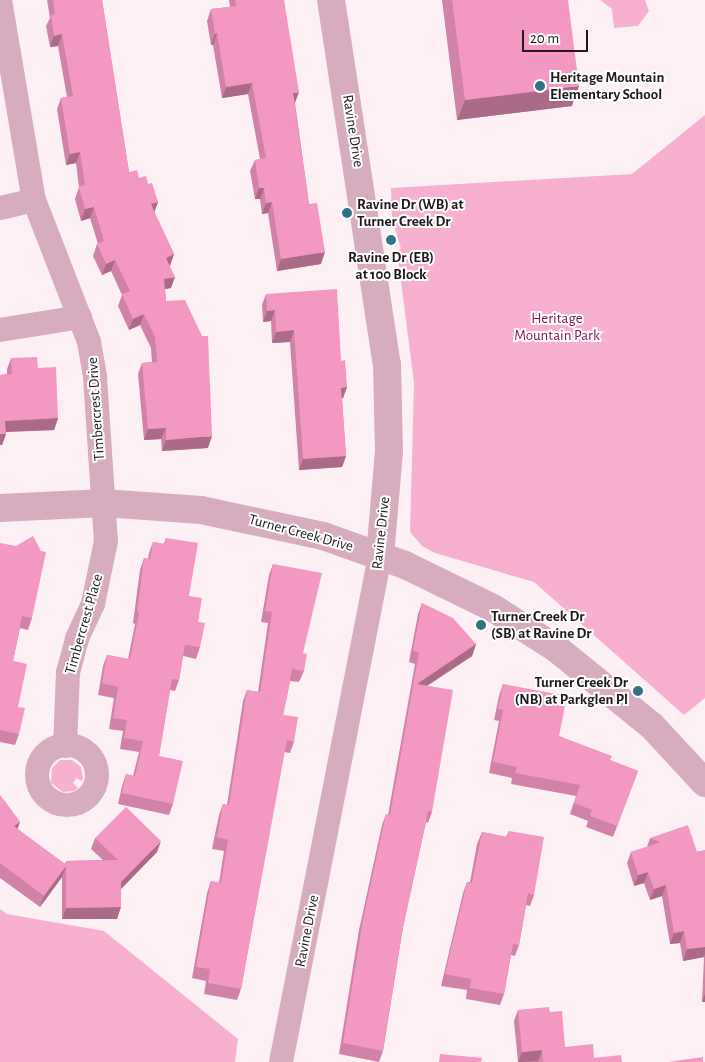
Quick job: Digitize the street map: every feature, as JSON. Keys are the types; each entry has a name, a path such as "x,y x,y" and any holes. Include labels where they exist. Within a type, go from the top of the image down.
{"street":[{"name":"Timbercrest Drive","path":"0,0 34,200 80,317 92,354 104,503"},
{"name":"Ravine Drive","path":"281,1062 380,556 389,450 387,364 330,0"},
{"path":"0,208 34,200"},
{"path":"0,330 80,317"},
{"name":"Turner Creek Drive","path":"0,508 104,503 169,506 232,515 323,536 380,556 464,592 533,632 623,700 701,769"},
{"name":"Timbercrest Place","path":"64,746 68,672 77,639 93,604 106,541 104,503"}],"green space":[{"path":"600,0 645,0 649,11 638,26 614,28 612,9"},
{"name":"Heritage Mountain Park","path":"705,115 705,698 684,715 534,582 435,553 422,546 410,532 414,383 397,250 401,249 392,219 391,188 632,174"},
{"path":"60,760 72,760 81,767 83,778 82,781 76,778 73,783 78,788 74,791 63,792 51,783 52,768"},
{"path":"0,909 7,914 104,931 238,1039 235,1062 0,1062"}],"building":[{"path":"53,0 102,0 129,172 137,170 139,178 146,176 148,184 152,183 158,202 151,204 174,254 166,258 175,277 164,279 166,301 185,300 202,336 208,336 212,436 166,440 166,428 148,429 142,363 157,362 155,337 144,314 133,319 122,294 130,291 115,260 106,264 97,244 104,241 94,207 85,209 79,187 85,185 80,152 70,154 61,98 73,96 62,34 54,36 51,15 55,14"},
{"path":"235,0 284,0 299,92 293,93 309,204 317,203 325,252 281,259 272,202 266,203 264,188 259,188 255,160 266,158 252,83 226,87 217,33 215,34 211,9 236,6"},
{"path":"452,0 568,0 579,86 465,100"},
{"path":"337,289 341,361 345,360 347,387 341,388 346,456 303,459 294,330 276,332 275,310 267,311 266,294"},
{"path":"37,357 38,368 56,367 58,418 5,421 6,434 0,434 0,375 12,374 11,358"},
{"path":"33,536 41,551 46,552 32,618 22,616 13,661 27,664 18,707 25,708 19,734 0,730 0,543 16,546"},
{"path":"166,538 198,543 189,596 202,598 198,622 205,623 200,647 185,645 179,680 172,679 159,756 183,761 173,804 122,793 126,774 135,776 143,741 124,738 127,720 113,718 118,687 102,683 107,655 130,659 139,613 137,612 144,558 150,559 153,542 165,544"},
{"path":"273,564 322,573 303,653 307,654 304,671 292,669 283,715 298,717 294,742 287,740 241,989 208,983 210,969 196,967 211,881 221,883 228,840 217,837 223,804 229,805 247,690 260,692 272,612 265,611"},
{"path":"422,603 453,618 476,644 417,684 453,690 432,812 428,811 403,927 383,1051 343,1043 363,919 386,814 390,815 419,652 413,651"},
{"path":"503,684 567,696 559,736 612,756 610,760 638,771 617,826 590,816 592,810 574,803 580,785 515,773 517,767 493,762 503,710 498,709"},
{"path":"0,795 20,822 14,826 66,865 66,861 118,860 95,838 126,807 161,841 121,882 121,907 66,908 66,866 44,896 0,863"},
{"path":"688,825 697,852 705,850 705,947 687,949 684,931 674,933 666,885 654,889 648,872 638,875 631,852 661,842 650,838"},
{"path":"509,831 544,837 534,895 528,893 519,945 513,944 504,994 470,988 471,979 445,974 467,882 472,883 482,832 508,837"},
{"path":"549,1007 550,1012 562,1011 565,1047 593,1044 594,1058 621,1055 622,1062 543,1062 542,1050 522,1052 518,1010"},
{"path":"440,1054 482,1058 481,1062 439,1062"},
{"path":"703,1057 703,1062 668,1062"}],"place":[{"name":"Heritage Mountain Elementary School","path":"540,86"},
{"name":"Ravine Dr (WB) at Turner Creek Dr","path":"347,213"},
{"name":"Ravine Dr (EB) at 100 Block","path":"391,240"},
{"name":"Turner Creek Dr (SB) at Ravine Dr","path":"481,625"},
{"name":"Turner Creek Dr (NB) at Parkglen Pl","path":"638,691"}]}
